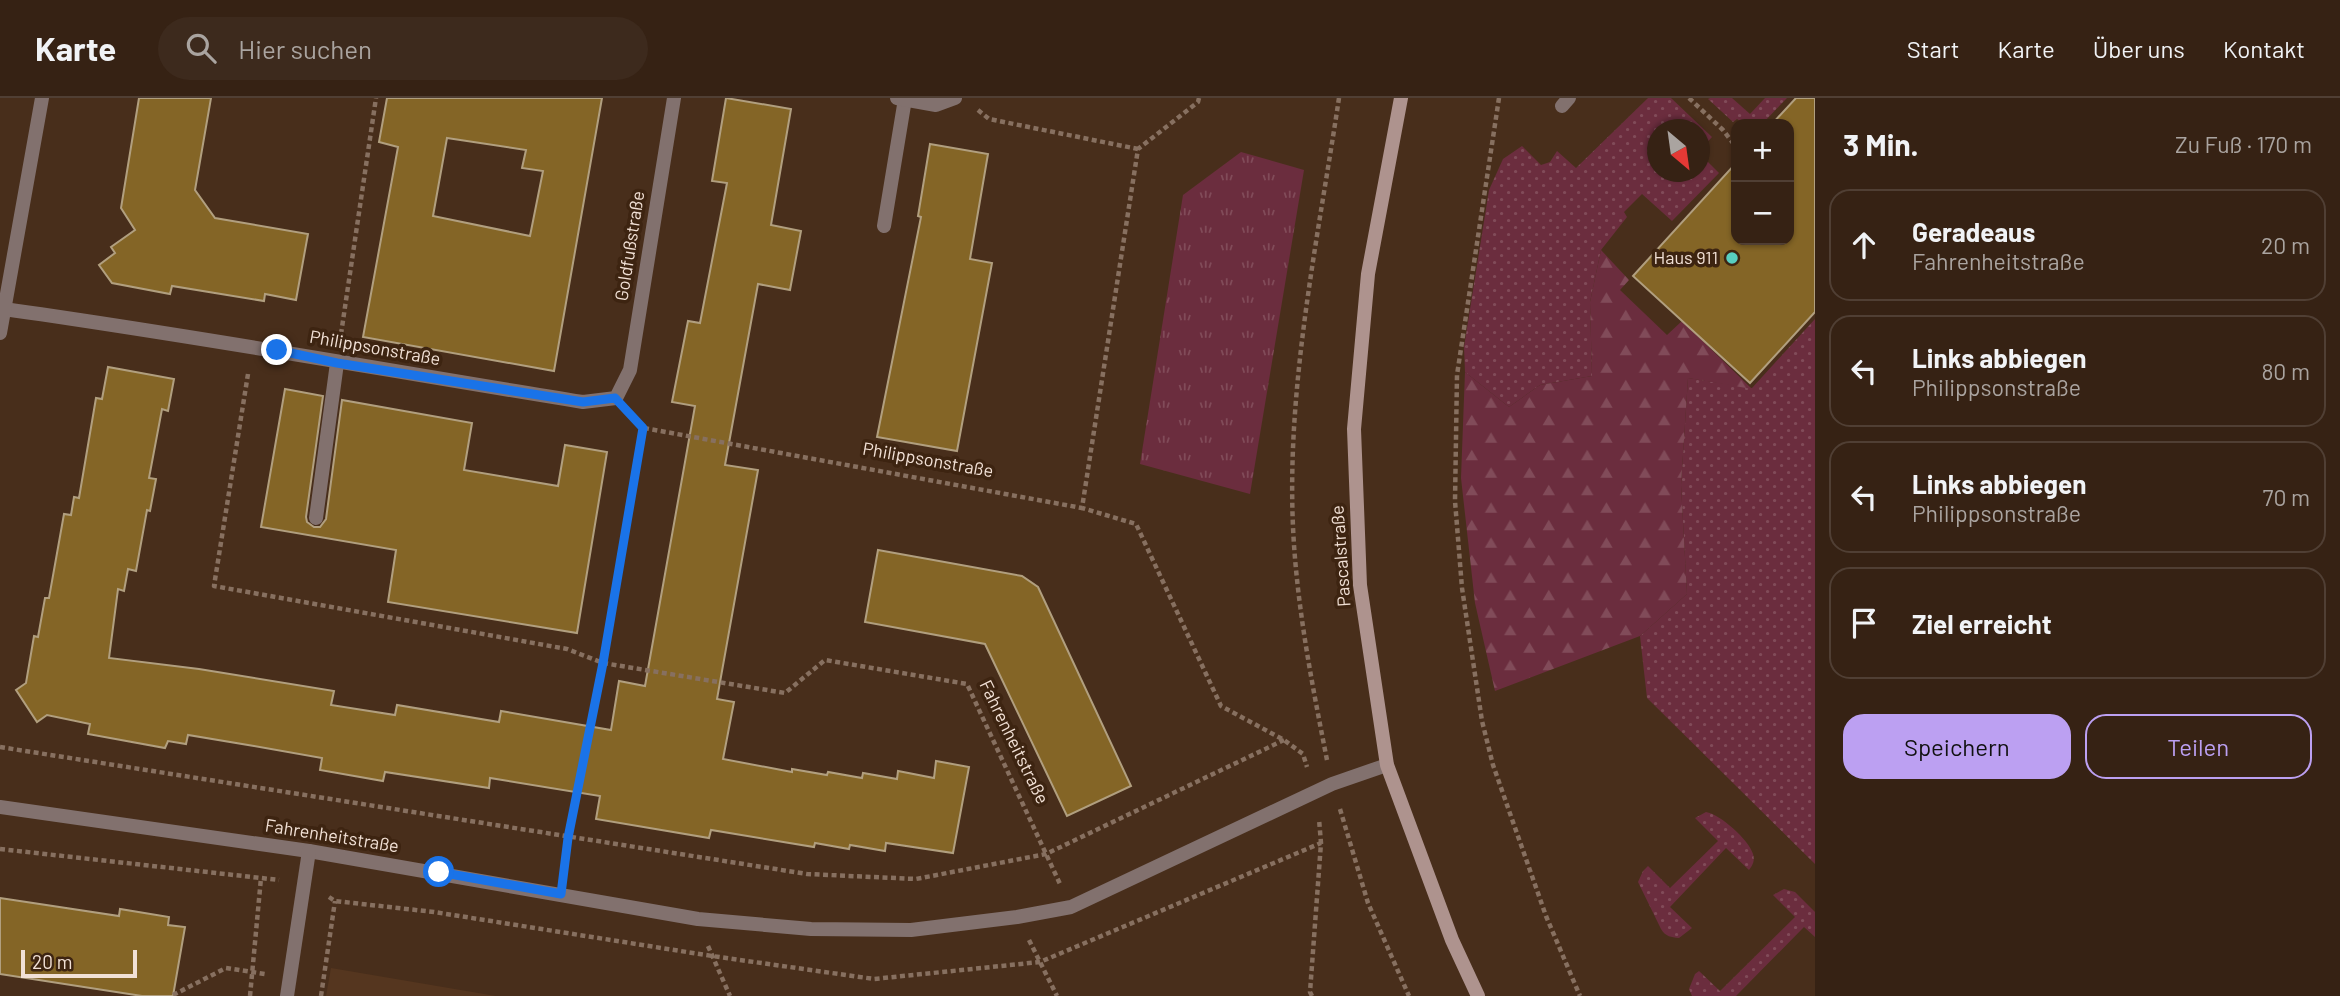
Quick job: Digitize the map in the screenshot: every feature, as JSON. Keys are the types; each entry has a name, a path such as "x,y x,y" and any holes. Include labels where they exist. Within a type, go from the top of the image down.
{"street":[{"path":"0,333 42,98"},
{"name":"Goldfußstraße","path":"615,398 630,370 674,98"},
{"path":"884,226 901,99 936,105 955,98"},
{"name":"Pascalstraße","path":"1401,98 1368,274 1354,429 1360,585 1387,765 1452,940 1478,996"},
{"name":"Philippsonstraße","path":"4,309 253,346 337,363 583,402 615,398"},
{"path":"316,518 337,363"},
{"name":"Fahrenheitstraße","path":"0,807 309,851 698,919 811,929 911,930 1017,918 1071,907 1332,784 1387,765"},
{"path":"287,996 309,851"}],"path":[{"path":"337,363 376,98"},
{"path":"1082,508 1139,149 1198,102 1199,98"},
{"path":"1339,98 1303,334 1293,448 1294,544 1306,653 1332,784 1368,903 1409,996"},
{"path":"1499,98 1457,375 1455,501 1462,588 1482,721 1493,765 1546,916 1580,996"},
{"path":"1689,98 1731,140"},
{"path":"972,105 989,118 1139,149"},
{"path":"253,346 214,586 567,649 603,663"},
{"path":"561,894 568,838 603,663 643,428 615,398"},
{"name":"Philippsonstraße","path":"643,428 1082,508 1136,524 1221,706 1284,740 1303,754 1317,792 1321,843 1310,992 1312,996"},
{"name":"Fahrenheitstraße","path":"603,663 785,693 825,660 967,684 1071,907"},
{"path":"0,747 807,874 916,879 1046,854 1284,740"},
{"path":"250,996 264,845"},
{"path":"321,996 335,901"},
{"path":"1017,918 1057,996"},
{"path":"698,919 730,996"},
{"path":"173,995 226,968 290,979"}],"shaded area":[{"path":"331,968 496,996 326,996"}],"green space":[{"path":"1648,98 1671,98 1693,119 1647,119 1647,182 1710,182 1710,164 1719,173 1672,221 1642,194 1624,212 1627,217 1601,250 1590,302 1592,376 1540,385 1509,407 1465,372 1464,347 1489,190 1503,159 1522,146 1541,165 1550,162 1557,151 1576,168"},
{"path":"1732,98 1750,114 1765,98 1787,98 1767,119 1731,120 1708,99"},
{"path":"1241,152 1304,170 1250,494 1140,464 1183,195"},
{"path":"1601,250 1629,280 1620,290 1667,335 1682,321 1752,389 1688,378 1681,485 1687,594 1640,636 1495,691 1475,603 1461,478 1465,372 1509,407 1540,385 1592,376 1590,302"},
{"path":"1815,319 1815,864 1647,698 1640,636 1687,594 1681,485 1688,378 1752,388"},
{"path":"1706,812 1719,817 1740,835 1754,856 1753,862 1749,870 1726,848 1670,907 1692,928 1679,938 1671,937 1661,929 1638,882 1648,866 1670,888 1718,841 1695,818"},
{"path":"1784,889 1795,892 1815,912 1815,937 1804,927 1736,996 1692,996 1689,989 1695,974 1699,971 1720,991 1795,917 1773,895"}],"building":[{"path":"139,98 211,98 195,190 215,218 308,234 296,300 265,294 264,301 172,286 170,294 112,283 99,265 115,253 111,247 135,230 121,208"},
{"path":"387,98 602,98 554,371 363,337 398,147 379,142","holes":["447,138 526,150 522,168 543,171 530,236 433,216"]},
{"path":"726,98 791,109 771,225 801,231 790,290 758,284 725,465 758,470 717,699 734,702 723,759 792,772 792,769 827,775 828,772 862,778 863,773 897,779 898,771 934,778 936,761 969,767 953,853 886,843 885,851 850,845 849,849 815,843 814,847 711,830 709,838 596,819 600,796 490,778 489,788 385,772 383,781 320,770 322,758 254,746 188,735 186,744 168,741 165,748 88,734 90,724 47,715 37,722 16,690 26,683 34,636 38,637 45,598 49,598 64,514 71,515 74,497 79,498 96,398 102,399 108,367 174,379 168,411 162,409 149,478 156,479 150,511 147,510 136,571 128,569 124,591 118,589 109,658 199,669 334,691 331,705 395,715 397,705 499,722 501,711 611,730 619,681 645,686 695,406 672,402 688,321 700,323 727,183 712,181"},
{"name":"Haus 911","path":"1796,98 1815,98 1815,312 1750,383 1633,276 1731,168 1731,245 1794,245 1794,119 1777,119"},
{"path":"930,144 988,154 970,259 992,263 957,451 877,437 921,217 918,216"},
{"path":"285,389 323,396 306,517 307,522 314,527 320,527 326,519 342,400 472,423 464,470 558,486 565,445 607,452 577,633 388,602 396,550 261,527"},
{"path":"878,550 1022,576 1038,587 1131,786 1067,816 985,644 865,622"},
{"path":"0,898 119,916 120,909 169,917 168,925 185,927 173,996 142,996 0,974"}],"place":[{"name":"Haus 911","path":"1732,258"}],"route":[{"path":"277,350 337,363 583,402 615,398 643,428 603,663 568,838 561,894 439,872"}]}
